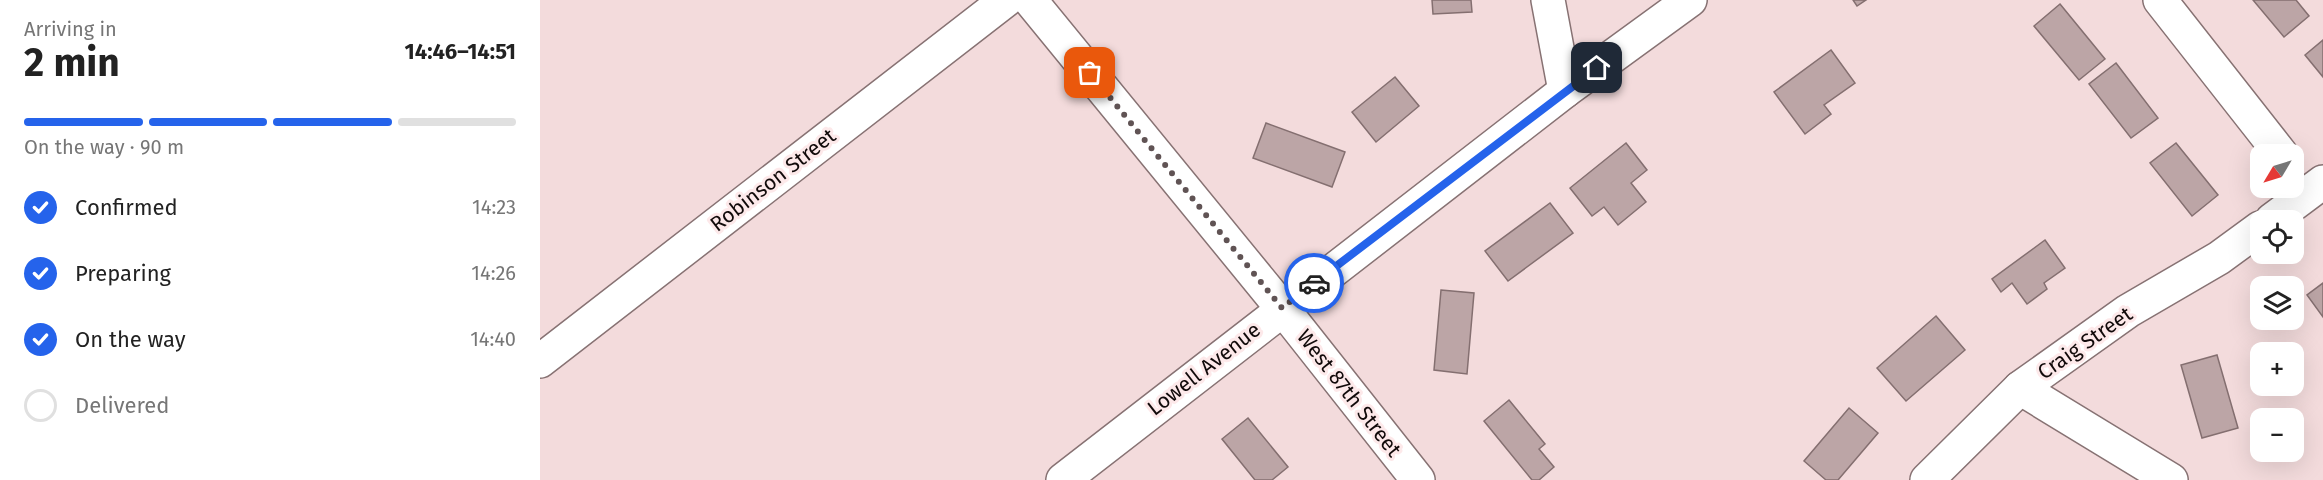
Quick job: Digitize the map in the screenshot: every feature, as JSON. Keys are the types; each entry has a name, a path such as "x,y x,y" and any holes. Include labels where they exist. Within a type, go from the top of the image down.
{"street":[{"name":"Robinson Street","path":"540,361 1006,0"},
{"name":"West 87th Street","path":"1030,0 1282,308 1418,480"},
{"path":"1548,0 1565,91"},
{"name":"Lowell Avenue","path":"1063,480 1282,308 1565,91 1690,0"},
{"path":"2160,0 2273,144"},
{"path":"2282,210 2309,182"},
{"name":"Craig Street","path":"1927,480 2020,388 2128,311 2219,258 2250,235"},
{"path":"2020,388 2171,480"}],"building":[{"path":"1432,0 1471,0 1472,12 1433,14"},
{"path":"1853,0 1866,0 1857,6"},
{"path":"2253,0 2296,0 2309,16 2284,37"},
{"path":"2060,4 2105,59 2079,80 2034,26"},
{"path":"2323,40 2323,77 2305,55"},
{"path":"1831,50 1855,83 1824,105 1831,114 1805,134 1774,92"},
{"path":"2116,63 2158,118 2131,138 2089,84"},
{"path":"1395,77 1419,106 1376,142 1352,112"},
{"path":"1266,123 1345,152 1332,187 1253,158"},
{"path":"1626,143 1647,170 1631,183 1646,202 1618,225 1604,207 1592,216 1570,188"},
{"path":"2176,143 2218,195 2192,216 2150,163"},
{"path":"1550,203 1573,233 1508,281 1485,251"},
{"path":"2045,240 2065,268 2044,283 2047,289 2027,304 2012,283 2001,292 1992,279"},
{"path":"2323,283 2323,317 2307,295"},
{"path":"1441,290 1474,293 1467,374 1434,370"},
{"path":"1936,316 1965,350 1906,401 1877,368"},
{"path":"2217,355 2238,428 2202,438 2181,365"},
{"path":"1509,400 1545,444 1539,449 1554,467 1539,480 1532,480 1484,421"},
{"path":"1849,408 1878,433 1838,480 1826,480 1804,461"},
{"path":"1248,418 1288,467 1272,480 1255,480 1222,439"}],"way so far":[{"path":"1090,73 1282,308 1314,283"}],"route":[{"path":"1314,283 1597,68"}]}
